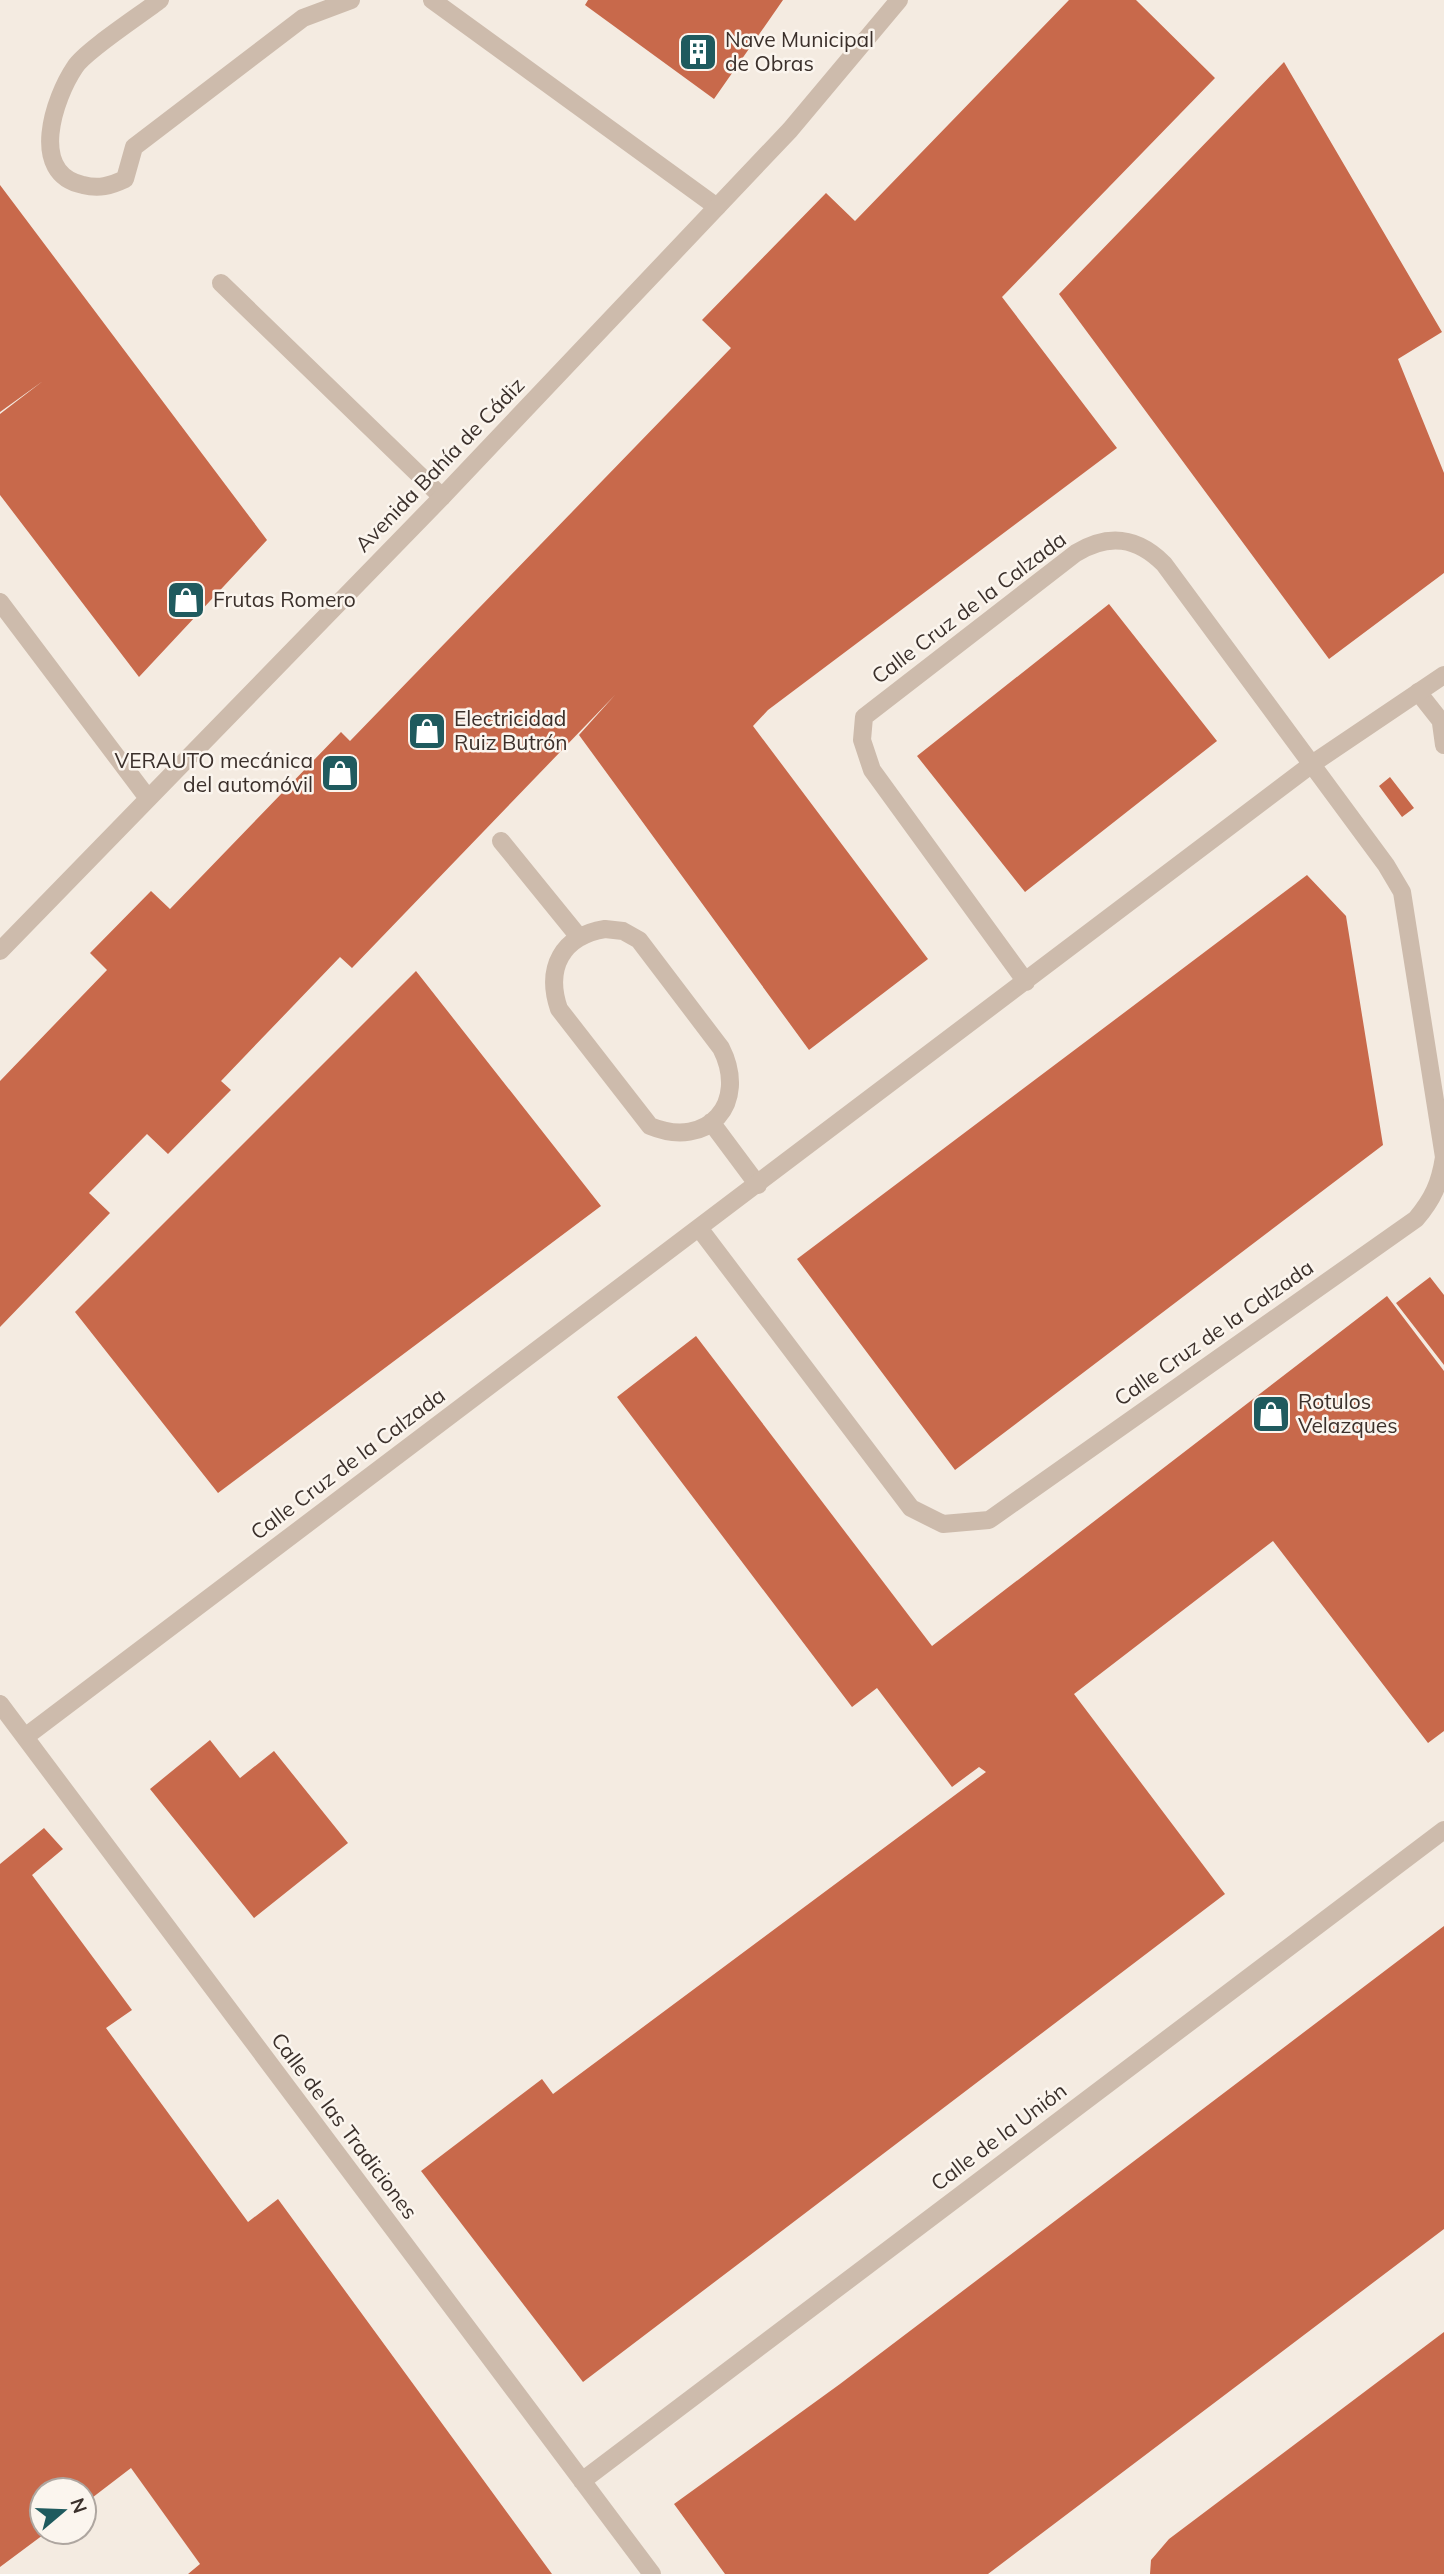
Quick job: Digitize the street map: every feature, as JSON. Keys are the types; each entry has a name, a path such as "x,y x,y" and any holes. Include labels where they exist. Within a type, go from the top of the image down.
{"street":[{"path":"160,0 77,64 59,95 51,130 51,156 55,168 63,177 100,188 125,178 134,147 303,18 351,0"},
{"path":"432,0 717,207"},
{"name":"Avenida Bahía de Cádiz","path":"0,951 442,497 790,130 900,0"},
{"path":"221,283 442,497"},
{"name":"Calle Cruz de la Calzada","path":"699,1228 911,1508 943,1524 989,1520 1416,1219 1431,1201 1440,1180 1444,1157 1402,892 1386,865 1164,564 1150,550 1132,541 1113,539 1093,543 1076,553 864,717 862,740 872,770 1026,982"},
{"path":"0,602 147,797"},
{"name":"Calle Cruz de la Calzada","path":"25,1737 1312,764 1444,676"},
{"path":"1418,692 1442,724 1444,745"},
{"path":"501,841 579,937"},
{"path":"605,929 623,931 639,940 721,1048 730,1065 732,1083 728,1102 711,1122 686,1135 667,1133 650,1126 559,1009 553,992 553,973 559,956 579,937 605,929"},
{"path":"711,1122 758,1185"},
{"name":"Calle de las Tradiciones","path":"0,1704 652,2574"},
{"name":"Calle de la Unión","path":"582,2481 1444,1830"}],"building":[{"name":"Nave Municipal de Obras","path":"588,0 783,0 714,99 585,5"},
{"path":"1069,0 1136,0 1215,78 1002,297 1117,448 768,710 753,726 928,959 809,1050 579,735 615,695 352,968 340,957 221,1081 231,1090 168,1154 147,1134 89,1193 110,1213 0,1327 0,1081 107,970 90,953 151,891 170,909 341,732 350,741 731,348 702,320 826,193 855,221"},
{"path":"1284,62 1442,332 1398,359 1444,473 1444,573 1329,659 1059,294"},
{"path":"0,185 267,540 139,677 0,495 0,414 43,381 0,412"},
{"path":"1109,604 1217,741 1025,892 917,756"},
{"path":"1390,777 1414,808 1402,817 1379,786"},
{"path":"1307,875 1346,916 1383,1145 955,1470 797,1259"},
{"path":"416,971 601,1206 218,1493 75,1312"},
{"path":"1430,1277 1444,1295 1444,1365 1396,1303"},
{"path":"1387,1296 1444,1371 1444,1731 1428,1743 1273,1541 1074,1694 1225,1894 583,2382 421,2171 542,2079 553,2094 986,1772 979,1767 952,1787 877,1688 852,1707 617,1397 696,1336 932,1646"},
{"path":"210,1740 240,1778 274,1751 348,1843 254,1918 150,1789"},
{"path":"44,1828 63,1849 32,1875 132,2010 106,2028 248,2222 278,2199 552,2574 188,2574 200,2564 131,2468 98,2493 98,2476 28,2476 28,2546 0,2567 0,1864"},
{"path":"1444,1926 1444,2229 988,2574 725,2574 674,2504 840,2384"},
{"path":"1444,2332 1444,2574 1150,2574 1151,2560 1169,2539"}],"place":[{"name":"Nave Municipal de Obras","path":"698,52"},
{"name":"Frutas Romero","path":"186,600"},
{"name":"Electricidad Ruiz Butrón","path":"427,731"},
{"name":"VERAUTO mecánica del automóvil","path":"340,773"},
{"name":"Rotulos Velazques","path":"1271,1414"}]}
